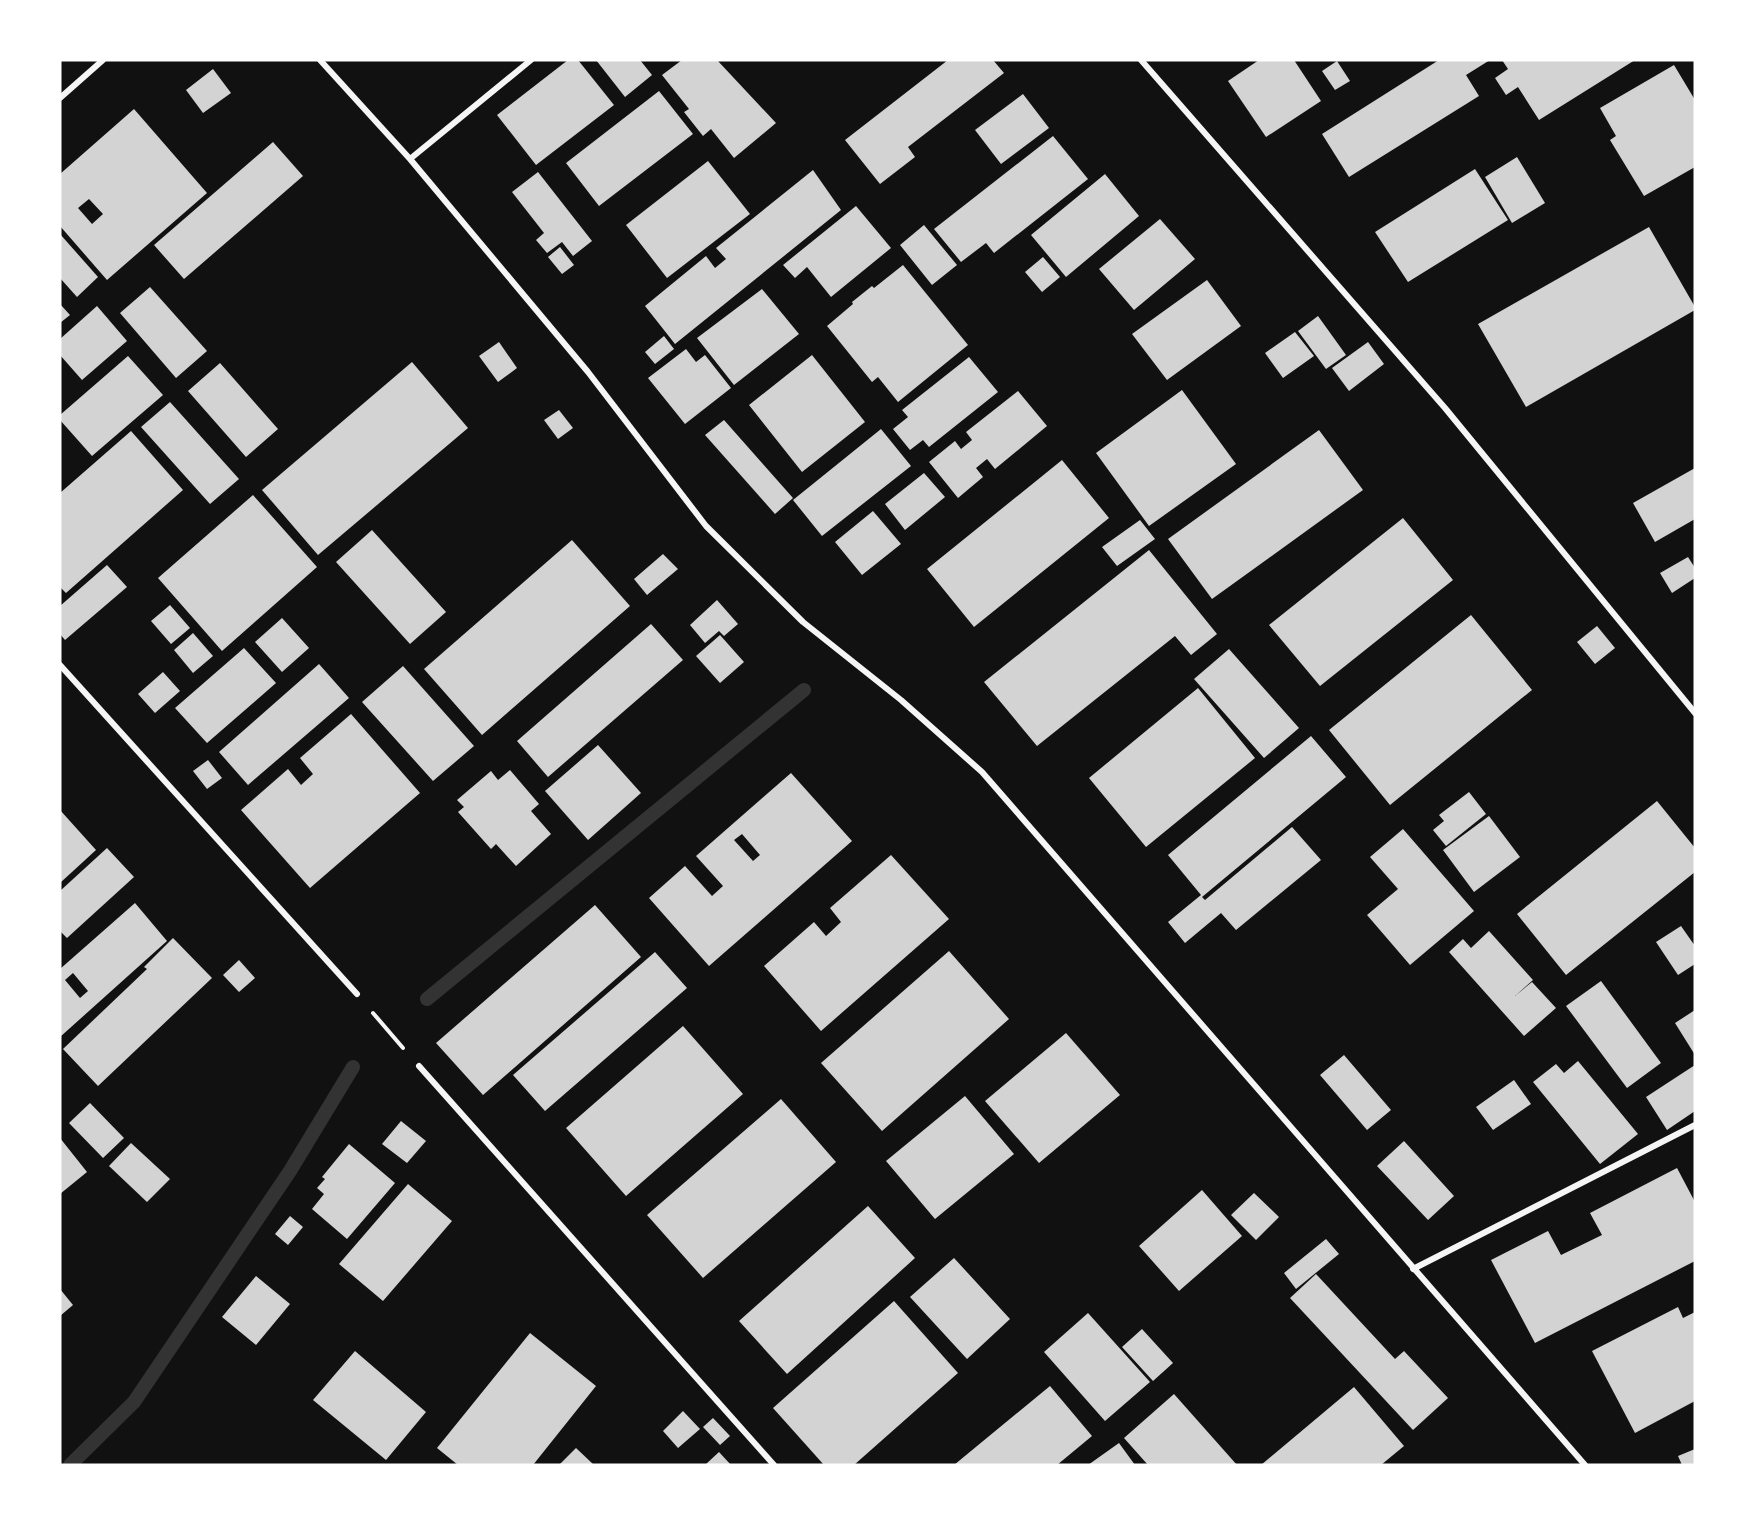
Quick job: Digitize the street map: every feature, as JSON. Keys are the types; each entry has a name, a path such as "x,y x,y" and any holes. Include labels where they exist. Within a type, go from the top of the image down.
{"street":[{"path":"60,98 103,60"},
{"path":"320,60 410,159 588,372 706,526 803,622 901,700 982,772 1585,1465"},
{"path":"410,159 531,60"},
{"path":"1141,60 1446,408 1695,713"},
{"path":"60,665 357,994"},
{"path":"419,1066 774,1465"},
{"path":"1413,1269 1695,1125"}],"path":[{"path":"357,994 419,1066"}],"building":[{"path":"568,60 578,60 614,105 536,165 497,115"},
{"path":"596,60 640,60 652,75 625,97"},
{"path":"682,60 717,60 776,123 734,158 711,129 703,136 684,112 689,109 662,75"},
{"path":"948,60 993,60 1004,73 908,147 915,157 880,184 845,140"},
{"path":"1259,60 1294,60 1321,101 1266,137 1228,81"},
{"path":"1439,60 1490,60 1466,75 1479,96 1349,177 1322,134"},
{"path":"1502,60 1635,60 1539,120 1518,87 1506,95 1495,78 1508,69"},
{"path":"1337,61 1350,81 1335,90 1322,71"},
{"path":"1674,65 1695,100 1695,167 1644,196 1610,140 1616,136 1600,108"},
{"path":"213,69 231,93 203,113 186,90"},
{"path":"659,91 693,134 599,206 566,163"},
{"path":"1023,94 1049,128 1001,164 975,130"},
{"path":"134,109 207,193 107,280 60,226 60,174","holes":["89,199 103,214 92,224 78,208"]},
{"path":"1053,136 1088,179 994,253 986,243 961,262 934,229"},
{"path":"273,142 303,176 184,279 154,245"},
{"path":"1517,157 1545,203 1512,223 1485,177"},
{"path":"708,161 750,214 667,278 626,225"},
{"path":"1475,169 1508,220 1408,282 1375,232"},
{"path":"813,170 841,210 675,344 645,306 706,256 715,268 726,259 716,248"},
{"path":"538,172 592,241 573,256 562,242 547,253 536,240 544,233 512,192"},
{"path":"1105,174 1139,216 1066,277 1031,235"},
{"path":"856,206 891,248 831,297 807,267 795,278 783,265"},
{"path":"1160,219 1195,259 1134,310 1099,269"},
{"path":"924,225 957,265 932,285 900,245"},
{"path":"1649,227 1695,310 1526,407 1478,324"},
{"path":"60,234 98,277 77,297 60,278"},
{"path":"560,247 574,265 562,274 548,257"},
{"path":"1043,257 1060,277 1042,292 1025,272"},
{"path":"903,265 968,345 898,402 878,377 872,382 827,326 853,304 852,302"},
{"path":"1207,280 1241,326 1167,380 1132,334"},
{"path":"150,287 207,351 176,378 120,313"},
{"path":"762,289 799,334 734,385 697,338"},
{"path":"60,304 70,315 60,323"},
{"path":"97,306 127,341 82,380 60,355 60,339"},
{"path":"1318,316 1346,355 1326,369 1298,331"},
{"path":"1295,332 1314,356 1283,378 1265,353"},
{"path":"664,336 674,349 655,364 645,352"},
{"path":"499,342 517,368 498,382 479,356"},
{"path":"1368,342 1384,364 1349,391 1332,368"},
{"path":"686,349 696,362 705,355 731,388 685,424 648,378"},
{"path":"812,355 865,422 802,472 749,405"},
{"path":"128,356 163,395 92,456 60,420 60,415"},
{"path":"969,357 998,392 929,447 923,440 910,450 893,429 908,417 902,410"},
{"path":"412,362 468,428 318,555 262,490"},
{"path":"220,363 278,429 246,457 188,391"},
{"path":"1182,390 1236,464 1149,526 1096,453"},
{"path":"1018,391 1047,426 995,469 987,459 976,468 983,477 958,498 929,462 955,441 961,449 972,440 966,432"},
{"path":"170,402 239,479 210,504 141,427"},
{"path":"559,410 573,428 558,439 544,420"},
{"path":"724,420 793,498 775,514 705,435"},
{"path":"881,429 911,466 822,536 793,500"},
{"path":"1319,430 1363,490 1212,599 1168,539"},
{"path":"131,431 183,490 66,593 60,587 60,493"},
{"path":"1062,460 1109,518 974,627 927,569"},
{"path":"1695,468 1695,519 1655,542 1633,503"},
{"path":"924,473 945,497 905,530 885,504"},
{"path":"253,495 317,567 222,651 158,578"},
{"path":"873,511 901,544 862,575 835,542"},
{"path":"1403,518 1453,580 1320,686 1269,625"},
{"path":"1140,520 1155,539 1117,566 1102,547"},
{"path":"372,530 446,612 410,644 336,562"},
{"path":"572,540 630,606 482,735 424,669"},
{"path":"1149,550 1217,634 1191,655 1175,636 1037,746 984,682"},
{"path":"663,554 678,569 647,595 634,579"},
{"path":"1688,557 1695,568 1695,578 1672,593 1660,573"},
{"path":"107,565 127,587 65,640 60,634 60,606"},
{"path":"717,600 738,624 724,636 719,631 705,643 690,625"},
{"path":"170,605 190,628 171,644 151,621"},
{"path":"1471,615 1532,690 1390,805 1329,730"},
{"path":"282,618 309,648 282,672 255,642"},
{"path":"651,624 683,660 548,777 517,741"},
{"path":"1597,626 1615,648 1595,664 1577,642"},
{"path":"193,633 213,656 193,673 174,650"},
{"path":"720,635 744,662 720,683 696,656"},
{"path":"244,648 276,683 207,743 175,708"},
{"path":"1229,649 1299,728 1264,758 1194,679"},
{"path":"319,664 349,698 248,785 219,752"},
{"path":"403,666 474,746 433,781 362,702"},
{"path":"163,672 180,691 155,713 138,694"},
{"path":"1198,688 1255,758 1146,847 1089,778"},
{"path":"351,714 420,793 310,888 241,810 288,769 301,785 313,774 300,758"},
{"path":"1311,736 1346,777 1202,897 1205,900 1292,827 1321,860 1236,930 1221,913 1185,943 1168,922 1201,895 1168,855"},
{"path":"598,745 641,793 588,840 545,791"},
{"path":"208,760 222,778 207,789 193,771"},
{"path":"510,770 539,804 531,811 551,834 516,866 496,844 491,849 458,812 464,807 457,800 491,771 498,780"},
{"path":"791,773 852,841 709,966 649,898 685,866 712,896 723,886 696,856","holes":["742,834 760,855 753,861 734,840"]},
{"path":"1469,792 1486,814 1446,846 1433,830 1444,821 1439,815"},
{"path":"1657,801 1695,848 1695,872 1566,975 1517,914"},
{"path":"60,810 96,850 60,883"},
{"path":"1489,816 1520,857 1474,892 1443,850"},
{"path":"1403,829 1474,911 1410,965 1367,915 1398,889 1370,857"},
{"path":"107,848 134,877 67,938 60,931 60,891"},
{"path":"891,855 949,919 821,1031 764,966 814,922 826,936 841,922 830,908"},
{"path":"135,903 167,941 60,1037 60,969","holes":["73,973 88,991 80,998 65,980"]},
{"path":"595,905 641,957 483,1095 436,1043"},
{"path":"1681,926 1695,946 1695,964 1678,975 1656,942"},
{"path":"1489,931 1533,980 1515,996 1532,982 1556,1008 1524,1036 1449,952 1463,939 1471,948"},
{"path":"173,938 212,978 98,1086 63,1049 147,969 144,967"},
{"path":"949,951 1009,1019 882,1131 821,1063"},
{"path":"655,952 687,988 545,1111 513,1075"},
{"path":"239,960 255,978 239,992 223,975"},
{"path":"1601,981 1661,1063 1627,1088 1566,1006"},
{"path":"1695,1010 1695,1055 1675,1023"},
{"path":"683,1026 743,1094 626,1196 566,1128"},
{"path":"1066,1033 1120,1095 1039,1163 985,1101"},
{"path":"1344,1055 1391,1110 1367,1130 1320,1075"},
{"path":"1578,1061 1638,1134 1600,1164 1533,1082 1556,1064 1564,1073"},
{"path":"1695,1065 1695,1111 1667,1130 1646,1097"},
{"path":"1514,1080 1531,1104 1493,1130 1476,1107"},
{"path":"965,1096 1014,1154 935,1219 886,1161"},
{"path":"781,1099 836,1162 703,1278 647,1215"},
{"path":"90,1103 124,1138 103,1158 69,1123"},
{"path":"401,1121 426,1141 407,1163 382,1144"},
{"path":"60,1138 87,1172 60,1194"},
{"path":"1404,1141 1454,1196 1428,1220 1377,1166"},
{"path":"131,1143 170,1179 147,1202 109,1166"},
{"path":"349,1144 395,1183 347,1239 312,1209 324,1194 317,1188 325,1179 322,1177"},
{"path":"1677,1168 1695,1202 1695,1261 1535,1343 1491,1260 1548,1231 1561,1255 1602,1235 1590,1213"},
{"path":"408,1184 452,1221 383,1301 339,1264"},
{"path":"1202,1190 1242,1236 1179,1291 1139,1246"},
{"path":"1254,1193 1279,1217 1256,1240 1231,1215"},
{"path":"868,1206 915,1258 787,1374 739,1321"},
{"path":"290,1216 303,1227 288,1245 275,1234"},
{"path":"1326,1239 1339,1254 1296,1289 1284,1273"},
{"path":"954,1258 1010,1319 967,1359 910,1297"},
{"path":"1316,1274 1395,1359 1404,1351 1448,1398 1413,1430 1290,1298"},
{"path":"256,1276 290,1304 256,1345 222,1317"},
{"path":"60,1289 73,1305 60,1316"},
{"path":"894,1301 958,1373 854,1465 824,1465 773,1408"},
{"path":"1678,1307 1683,1318 1695,1312 1695,1401 1635,1433 1592,1351"},
{"path":"1088,1313 1150,1382 1105,1421 1044,1352"},
{"path":"1142,1329 1173,1363 1153,1381 1122,1347"},
{"path":"530,1333 596,1386 533,1465 458,1465 437,1448"},
{"path":"355,1351 426,1412 386,1460 313,1400"},
{"path":"1050,1386 1092,1436 1057,1465 954,1465"},
{"path":"1354,1387 1404,1446 1381,1465 1261,1465"},
{"path":"1174,1394 1237,1465 1148,1465 1124,1438"},
{"path":"683,1411 700,1429 678,1448 663,1431"},
{"path":"713,1418 730,1436 720,1445 703,1427"},
{"path":"1119,1443 1135,1465 1088,1465"},
{"path":"576,1448 594,1465 559,1465"},
{"path":"1695,1449 1695,1465 1682,1465 1678,1456"},
{"path":"719,1452 731,1465 705,1465"}],"waterway":[{"path":"427,999 804,690"},
{"path":"70,1465 134,1402 290,1171 353,1067"}]}
